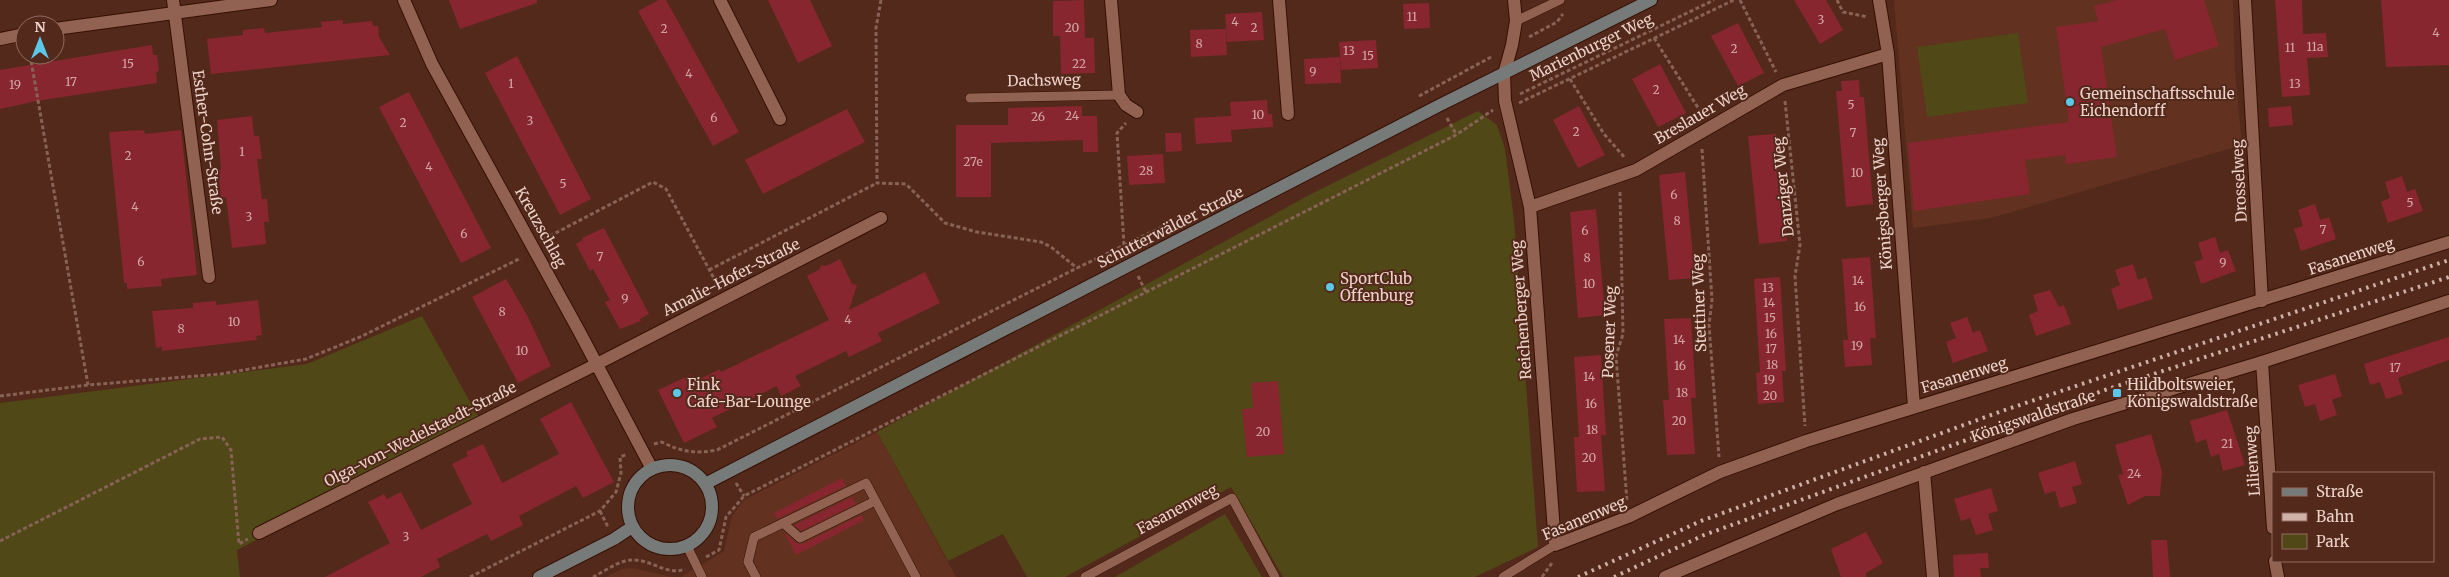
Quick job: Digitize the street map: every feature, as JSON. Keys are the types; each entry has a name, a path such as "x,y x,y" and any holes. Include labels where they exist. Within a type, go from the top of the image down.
{"main road":[{"name":"Schutterwälder Straße","path":"705,484 1651,0"},
{"path":"668,465 679,466 698,475 705,484 711,497 712,512 708,526 699,537 687,546 675,549 662,549 650,545 632,527 628,515 628,502 631,490 638,479 652,469 668,465"},
{"path":"539,577 614,539 632,527"}],"street":[{"path":"65,28 174,6 271,0"},
{"name":"Kreuzschlag","path":"404,0 432,64 534,248 652,469"},
{"path":"720,0 780,119"},
{"path":"1111,0 1119,95 1126,105 1137,112"},
{"path":"1279,0 1288,114"},
{"path":"1504,74 1516,22 1514,0"},
{"name":"Königsberger Weg","path":"1879,0 1888,54 1914,407"},
{"name":"Drosselweg","path":"2246,0 2262,301"},
{"name":"Esther-Cohn-Straße","path":"174,6 210,277"},
{"path":"0,39 15,36"},
{"name":"Breslauer Weg","path":"1530,207 1619,178 1636,170 1783,85 1888,54"},
{"name":"Reichenberger Weg","path":"1504,74 1506,105 1530,207 1555,546"},
{"name":"Amalie-Hofer-Straße","path":"595,365 881,218"},
{"name":"Fasanenweg","path":"1555,546 1628,517 1720,472 1806,441 2449,242"},
{"name":"Königswaldstraße","path":"1665,577 1837,504 2073,419 2262,362 2449,301"},
{"name":"Lilienweg","path":"2262,362 2272,513"},
{"name":"Olga-von-Wedelstaedt-Straße","path":"259,533 595,365"},
{"path":"1924,472 1933,577"},
{"path":"2275,562 2278,577"}],"lane":[{"path":"1516,22 1560,0"},
{"name":"Dachsweg","path":"970,98 1119,95"},
{"path":"756,577 748,562 754,537 866,483 916,577"},
{"name":"Fasanenweg","path":"1085,577 1232,498 1275,577"},
{"path":"783,523 800,538 875,501"},
{"path":"687,546 702,577"},
{"name":"Fasanenweg","path":"1503,577 1555,546"}],"path":[{"path":"877,183 876,28 881,0"},
{"name":"Marienburger Weg","path":"1506,105 1714,0"},
{"path":"744,496 1456,135 1506,105 1570,79 1734,0"},
{"name":"Danziger Weg","path":"1740,0 1783,85 1800,245 1795,276 1806,441"},
{"path":"1837,0 1843,12 1883,20"},
{"name":"Stettiner Weg","path":"1654,38 1705,130 1712,300 1709,325 1720,472"},
{"path":"32,65 88,385"},
{"path":"1570,79 1604,134 1636,170"},
{"path":"1137,112 1117,133 1124,245 1146,292"},
{"name":"Posener Weg","path":"1619,178 1623,334 1616,356 1628,517"},
{"path":"0,396 88,385 221,374 306,359 360,337 534,248 652,182 666,188 724,298"},
{"path":"709,270 877,183 906,184 945,222 977,232 1041,242 1051,247 1076,268"},
{"path":"470,577 600,512 616,492 621,472 620,457 640,448 662,442 677,450 699,453 717,450 1124,245"},
{"path":"0,541 200,439 222,437 231,450 239,544 259,533"},
{"path":"593,577 625,561"}],"shaded area":[{"name":"Gemeinschaftsschule Eichendorff","path":"1894,0 2233,0 2235,72 2242,145 1991,218 1913,228"},
{"path":"877,432 956,577 681,577 724,551 732,516 744,500"},
{"path":"633,568 672,577 606,577 622,569"}],"green space":[{"path":"2018,33 2028,103 1927,117 1917,47"},
{"name":"SportClub Offenburg","path":"1478,111 1497,125 1505,149 1514,220 1538,547 1475,577 1283,577 1231,487 1065,577 1027,577 1003,534 948,561 877,432 1311,194"},
{"path":"422,316 483,425 237,550 240,577 0,577 0,403 307,364"},
{"path":"1225,514 1262,577 1115,577"}],"building":[{"path":"449,0 537,0 537,3 460,29"},
{"path":"659,0 666,0 739,132 713,146 638,11"},
{"path":"768,0 810,0 832,46 798,63"},
{"path":"1084,0 1085,38 1094,38 1095,73 1061,74 1060,36 1053,36 1053,1"},
{"path":"1794,0 1826,0 1843,30 1820,44"},
{"path":"2117,0 2204,0 2219,46 2175,60 2165,29 2101,47 2117,157 2066,164 2065,155 2025,160 2030,194 1914,211 1908,143 2069,122 2056,27 2098,21 2094,6"},
{"path":"2275,0 2302,0 2303,34 2326,33 2328,57 2307,58 2310,95 2282,97"},
{"path":"2381,0 2449,0 2449,65 2386,67"},
{"path":"1429,3 1430,28 1404,29 1403,4"},
{"path":"1262,12 1264,40 1227,42 1225,14"},
{"path":"343,20 343,24 372,21 373,26 378,26 379,37 390,55 211,74 207,39 243,35 243,30 264,28 265,33 322,27 321,22"},
{"path":"1738,23 1764,73 1738,86 1711,36"},
{"path":"1226,29 1227,55 1191,57 1190,30"},
{"path":"1376,40 1378,68 1341,70 1339,42"},
{"path":"152,45 153,55 157,55 159,71 156,72 157,83 42,100 0,109 0,70 30,65 65,65 65,59"},
{"path":"517,56 591,199 560,215 485,73"},
{"path":"1340,57 1341,83 1305,84 1304,59"},
{"path":"1660,64 1686,113 1658,127 1632,79"},
{"path":"1859,80 1860,97 1864,97 1873,204 1846,207 1836,91 1842,91 1841,81"},
{"path":"409,92 491,248 461,263 379,107"},
{"path":"1267,100 1268,114 1272,114 1273,127 1231,130 1232,142 1196,144 1194,118 1231,116 1230,102"},
{"path":"1082,106 1082,116 1097,116 1098,152 1083,152 1083,140 991,143 991,197 956,197 956,125 1008,125 1008,108"},
{"path":"1579,106 1605,155 1578,168 1553,120"},
{"path":"2291,106 2293,125 2269,127 2268,108"},
{"path":"847,109 865,142 763,194 745,160"},
{"path":"252,116 254,136 259,136 262,159 257,159 262,199 267,199 269,222 264,222 266,244 232,248 226,197 221,198 218,170 221,169 217,120"},
{"path":"144,130 145,134 181,130 197,275 161,279 162,286 127,289 127,283 124,283 109,132"},
{"path":"1165,133 1181,133 1182,151 1166,152"},
{"path":"1776,134 1787,241 1759,244 1748,136"},
{"path":"1163,154 1165,183 1129,185 1127,156"},
{"path":"1685,172 1695,278 1669,280 1659,175"},
{"path":"2402,176 2407,192 2415,189 2423,211 2388,223 2381,202 2390,198 2385,182"},
{"path":"2315,204 2320,220 2329,217 2336,239 2301,251 2294,229 2303,226 2298,210"},
{"path":"1596,209 1605,315 1578,318 1570,212"},
{"path":"604,228 649,314 640,319 641,321 620,329 605,302 610,300 593,269 590,271 576,244 583,240 582,238"},
{"path":"2215,237 2220,253 2228,250 2236,271 2201,284 2194,262 2203,259 2198,243"},
{"path":"1870,257 1876,338 1870,338 1872,365 1845,367 1843,340 1848,340 1842,259"},
{"path":"840,259 852,284 857,285 849,310 925,272 940,303 878,333 882,341 849,357 846,351 795,376 801,386 781,396 777,386 712,418 717,427 684,443 658,390 690,375 694,382 720,369 721,372 829,320 807,276 820,269 821,265 826,266"},
{"path":"2133,264 2138,280 2146,277 2153,299 2118,310 2111,289 2120,285 2115,270"},
{"path":"1780,277 1786,371 1782,371 1784,402 1758,404 1756,373 1760,372 1754,279"},
{"path":"506,279 527,315 551,366 518,383 472,297"},
{"path":"2050,290 2059,307 2064,305 2071,324 2036,336 2029,315 2038,311 2033,295"},
{"path":"258,300 262,335 256,336 257,340 162,351 162,347 156,348 152,311 193,308 193,303 216,301 216,305"},
{"path":"1967,317 1973,333 1980,330 1988,351 1953,363 1946,342 1956,338 1950,323"},
{"path":"1691,318 1696,398 1691,398 1695,454 1667,455 1663,400 1669,400 1664,319"},
{"path":"2449,337 2449,360 2398,378 2403,394 2386,399 2380,382 2370,385 2364,364"},
{"path":"1601,355 1606,435 1601,435 1605,491 1577,492 1574,437 1579,437 1574,357"},
{"path":"2335,374 2342,396 2332,400 2337,415 2320,421 2315,404 2305,407 2298,385"},
{"path":"1278,381 1284,454 1247,457 1242,409 1253,408 1251,383"},
{"path":"571,402 614,482 583,498 576,486 519,516 523,525 491,541 487,534 437,559 440,567 421,577 325,577 390,543 368,502 384,494 387,499 401,492 421,530 472,504 452,464 468,456 466,452 483,444 502,483 559,454 540,419"},
{"path":"2227,410 2245,465 2223,471 2219,454 2211,457 2206,439 2196,443 2190,421"},
{"path":"2151,434 2162,471 2160,496 2145,496 2128,505 2118,475 2123,474 2115,445"},
{"path":"2075,461 2082,484 2072,487 2077,503 2060,508 2055,491 2045,494 2038,473"},
{"path":"842,478 846,486 777,519 774,513"},
{"path":"1991,488 1998,511 1988,514 1993,530 1976,535 1970,518 1961,521 1954,499"},
{"path":"852,497 856,504 801,531 794,525"},
{"path":"861,515 864,520 796,555 784,532 796,543 802,544"},
{"path":"1866,532 1883,563 1866,573 1866,577 1841,577 1831,549"},
{"path":"2151,540 2167,540 2170,577 2153,577"},
{"path":"1988,553 1989,568 1980,568 1981,577 1954,577 1953,555"}],"railway":[{"path":"1578,577 1701,521 2002,411 2449,260"},
{"path":"1614,577 1704,535 2105,390 2449,277"}],"place":[{"name":"Gemeinschaftsschule Eichendorff","path":"2070,102"},
{"name":"SportClub Offenburg","path":"1330,287"},
{"name":"Fink Cafe-Bar-Lounge","path":"677,393"},
{"name":"Hildboltsweier, Königswaldstraße","path":"2117,393"}]}
